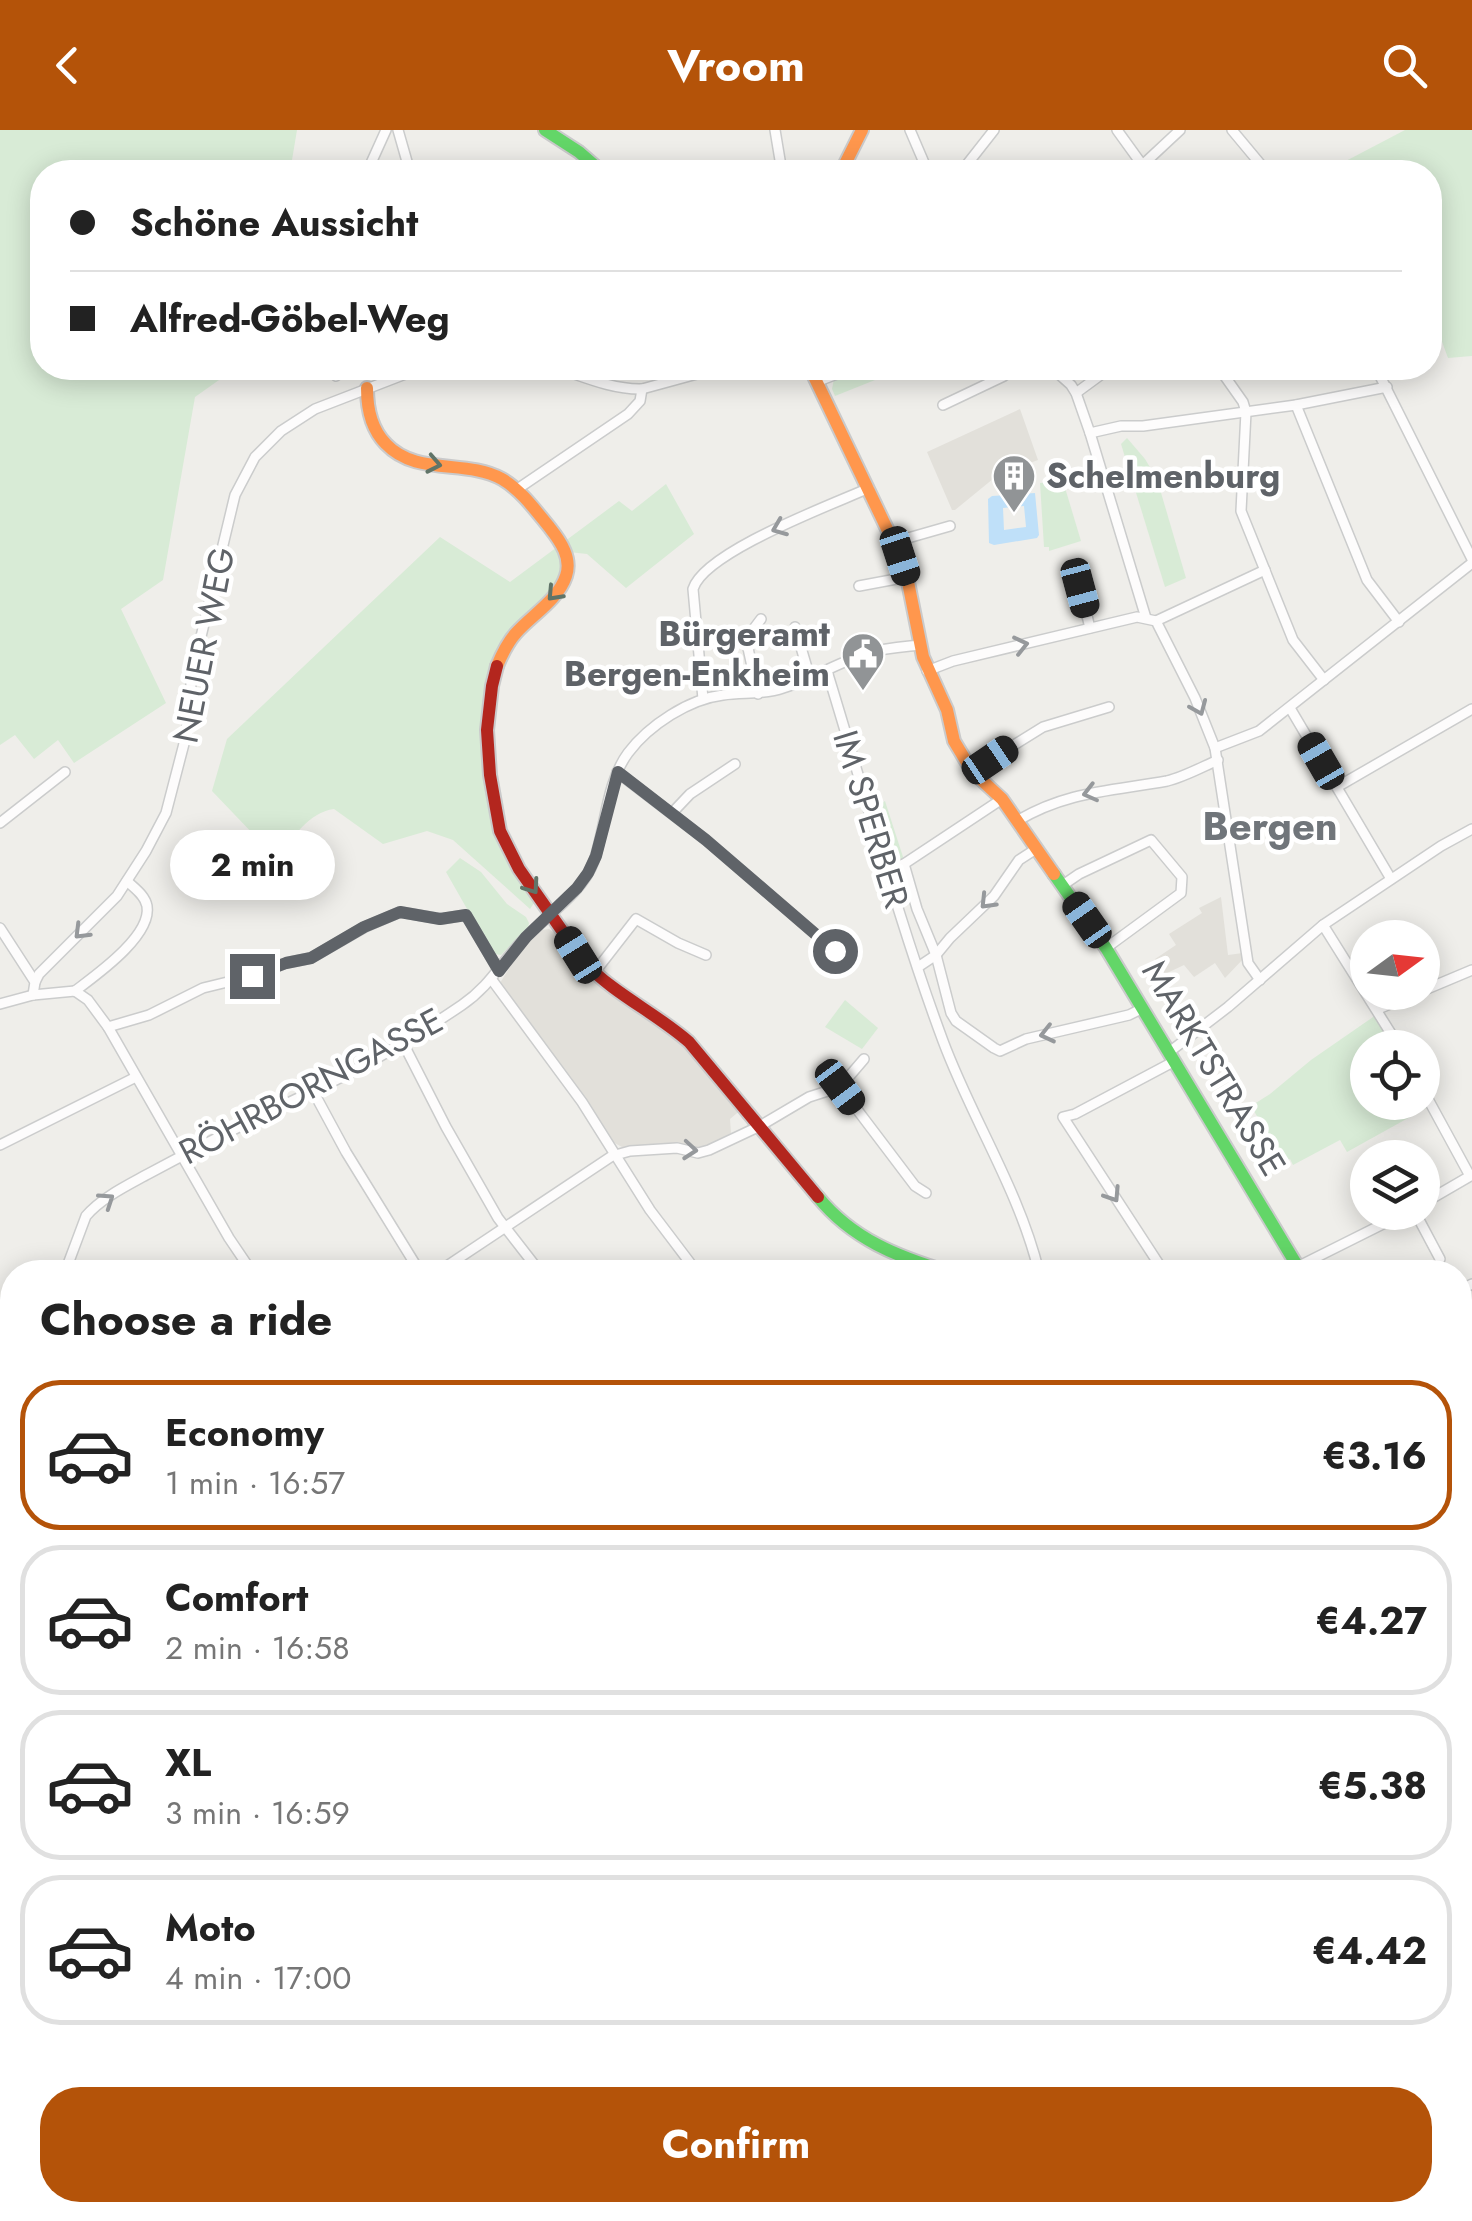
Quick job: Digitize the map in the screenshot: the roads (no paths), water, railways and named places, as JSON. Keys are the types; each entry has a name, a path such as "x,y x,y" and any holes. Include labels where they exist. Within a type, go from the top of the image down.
{"street":[{"path":"372,160 386,130"},
{"path":"398,130 407,160"},
{"path":"545,130 588,160"},
{"path":"775,130 780,160"},
{"path":"847,160 862,130"},
{"path":"910,130 923,160"},
{"path":"970,160 994,130"},
{"path":"1117,130 1134,160"},
{"path":"1148,160 1180,130"},
{"path":"1232,130 1257,160"},
{"name":"NEUER WEG","path":"34,982 126,882 159,829 173,792 186,736 192,674 235,495 244,473 261,449 294,421 388,380"},
{"path":"595,380 642,389 675,380"},
{"path":"816,382 821,380"},
{"path":"943,405 996,380"},
{"path":"1065,380 1076,393 1090,432 1151,620 1195,698 1216,748 1248,963 1260,980"},
{"path":"1076,393 1094,380"},
{"path":"1227,380 1246,412 1241,511 1293,640 1324,680"},
{"path":"1216,748 1259,732 1472,561 1383,380"},
{"name":"MARKTSTRASSE","path":"816,382 894,542 907,577 927,671 947,710 954,741 972,772 1002,800 1106,948 1294,1260"},
{"path":"1090,432 1296,405 1387,387"},
{"path":"367,388 370,420 388,448 405,458 498,477 516,490 568,556 569,570 560,589 514,634 498,665 488,707 496,818 511,856 594,973 686,1039 848,1229 909,1260"},
{"path":"516,490 628,414 640,401 642,389"},
{"path":"1296,405 1367,580 1399,622"},
{"path":"703,700 692,588 696,578 766,532 868,488"},
{"path":"894,542 950,526"},
{"path":"1075,568 1090,628"},
{"path":"927,671 953,661 1138,616 1151,620 1265,570"},
{"path":"860,586 907,577"},
{"path":"758,694 746,639 761,619"},
{"path":"795,627 810,678"},
{"name":"RÖHRBORNGASSE","path":"70,1260 88,1213 130,1184 345,1076 460,1006 495,976 526,937 577,888 592,865 618,772 630,750 650,730 703,700 783,688 863,655 920,645"},
{"name":"IM SPERBER","path":"826,671 886,870 951,1061 987,1136 1036,1260"},
{"path":"972,772 1043,727 1109,706"},
{"path":"1290,708 1391,880"},
{"path":"1337,788 1472,709"},
{"path":"1017,821 1084,793 1171,780 1218,760"},
{"path":"672,813 690,794 735,764"},
{"path":"0,823 65,772"},
{"path":"618,772 835,951"},
{"path":"886,870 904,864 1002,800"},
{"path":"1156,1260 1063,1117 1075,1114 1171,1058 1324,924 1472,828"},
{"path":"1063,885 1151,840 1182,877 1180,893 1106,948"},
{"path":"918,967 936,955 994,896 1019,860 1036,848"},
{"name":"IM SPERBER","path":"904,864 936,955 950,1013 1000,1051 1026,1039 1141,1009"},
{"path":"0,1004 33,995 75,991 127,948 147,912 145,902 126,882"},
{"path":"108,1027 149,1015 203,988 311,958 364,927 402,912 440,919 466,915 495,976 650,1210 688,1260"},
{"path":"594,973 636,919 706,955"},
{"path":"1324,924 1350,965"},
{"path":"0,928 34,982 33,995"},
{"path":"1440,984 1472,970"},
{"path":"75,991 88,1000 108,1027 244,1260"},
{"path":"402,1041 446,1127 505,1227 531,1260"},
{"path":"456,1260 605,1160 630,1151 677,1148 704,1152 809,1098 840,1087 864,1059"},
{"path":"0,1145 136,1077"},
{"path":"840,1087 915,1186 926,1193"},
{"path":"313,1092 413,1260"},
{"path":"1440,1120 1471,1176 1440,1194"},
{"path":"1318,1260 1374,1230"},
{"path":"1425,1230 1440,1259"}],"water":[{"path":"1035,493 1037,538 989,543 988,499","holes":["1024,506 1026,527 1004,530 1003,508"]}],"place":[{"name":"Schelmenburg","path":"1014,514"},
{"name":"Bürgeramt Bergen-Enkheim","path":"863,692"}],"district":[{"name":"Bergen","path":"1270,826"}]}
